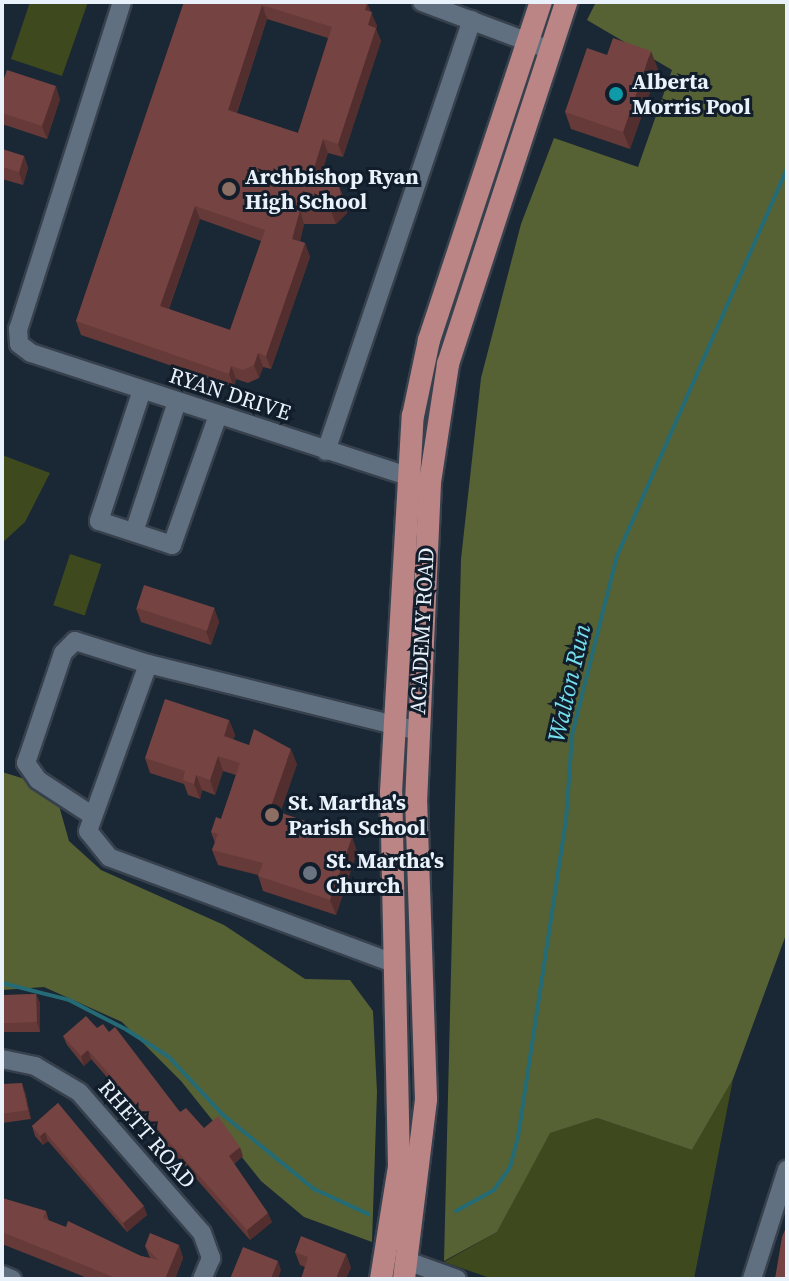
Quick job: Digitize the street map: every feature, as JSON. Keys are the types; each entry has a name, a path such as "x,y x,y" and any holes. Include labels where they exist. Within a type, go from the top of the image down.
{"main road":[{"name":"ACADEMY ROAD","path":"538,45 541,2"},
{"name":"ACADEMY ROAD","path":"381,1279 399,1166 394,727 429,340 538,45 566,2"},
{"name":"ACADEMY ROAD","path":"406,1270 426,1099 418,731 418,480"},
{"path":"396,964 422,963"}],"street":[{"name":"RYAN DRIVE","path":"122,2 18,329 19,344 31,353 418,480"},
{"path":"422,2 538,45"},
{"path":"326,451 472,20"},
{"path":"142,390 99,521 172,545 218,415"},
{"path":"134,532 177,402"},
{"path":"93,816 38,780 26,763 63,653 75,641 148,664 418,731"},
{"path":"148,664 88,831 109,857 396,964"},
{"name":"RHETT ROAD","path":"2,1059 35,1066 79,1092 202,1233 211,1258 202,1279"},
{"path":"752,1279 787,1169"},
{"path":"406,1270 457,1279"},
{"path":"2,1275 12,1279"}],"green space":[{"path":"30,2 88,2 62,76 11,59"},
{"path":"596,2 787,2 787,932 733,1079 692,1150 597,1118 550,1133 497,1232 444,1261 461,559 481,378 521,224 554,138 638,167 672,70 587,20"},
{"path":"2,455 50,473 25,522 2,543"},
{"path":"70,554 101,564 85,616 53,605"},
{"path":"2,772 54,788 69,841 101,870 224,925 305,979 350,980 373,1011 377,1092 372,1242 304,1217 261,1181 181,1081 122,1022 44,987 2,990"},
{"path":"733,1079 694,1279 493,1279 444,1262 497,1232 549,1133 597,1118 692,1150"}],"building":[{"name":"Archbishop Ryan High School","path":"184,2 367,3 365,10 372,12 368,25 376,28 338,144 323,139 314,168 339,186 342,199 331,211 300,210 292,239 305,243 266,356 258,353 254,365 243,370 231,366 229,374 76,321","holes":["262,5 332,27 298,133 228,110","195,206 265,230 230,330 160,306"]},
{"name":"Alberta Morris Pool","path":"613,38 651,51 623,132 565,112 587,48 607,55"},
{"path":"7,70 56,86 42,126 2,113 2,84"},
{"path":"2,149 24,156 19,172 2,167"},
{"path":"144,585 214,608 207,631 137,608"},
{"path":"165,699 229,720 224,736 249,745 254,729 291,749 270,809 352,837 330,900 258,876 263,863 212,850 218,834 211,832 216,817 221,819 240,763 218,756 210,780 196,775 194,784 183,780 185,771 145,758"},
{"path":"36,994 37,1022 3,1023 2,995"},
{"path":"86,1016 97,1028 103,1024 109,1032 115,1027 180,1112 186,1108 204,1128 218,1116 240,1147 229,1156 268,1213 247,1230 88,1050 81,1056 63,1036"},
{"path":"22,1083 28,1110 2,1114 2,1084"},
{"path":"58,1103 144,1206 123,1223 45,1132 40,1136 32,1126"},
{"path":"2,1198 46,1211 43,1218 66,1227 68,1221 141,1256 158,1260 145,1246 150,1233 179,1245 165,1279 118,1279 2,1232"},
{"path":"787,1225 787,1279 775,1279 782,1237"},
{"path":"301,1236 346,1254 336,1279 301,1279 308,1257 295,1252"},
{"path":"243,1247 278,1261 271,1279 230,1279"}],"waterway":[{"name":"Walton Run","path":"456,1211 494,1190 510,1167 518,1137 566,821 572,735 617,556 787,168"},
{"name":"Walton Run","path":"2,983 69,1000 127,1030 169,1057 222,1114 314,1189 368,1214"}],"place":[{"name":"Alberta Morris Pool","path":"616,94"},
{"name":"Archbishop Ryan High School","path":"229,189"},
{"name":"St. Martha's Parish School","path":"272,815"},
{"name":"St. Martha's Church","path":"310,873"}]}
